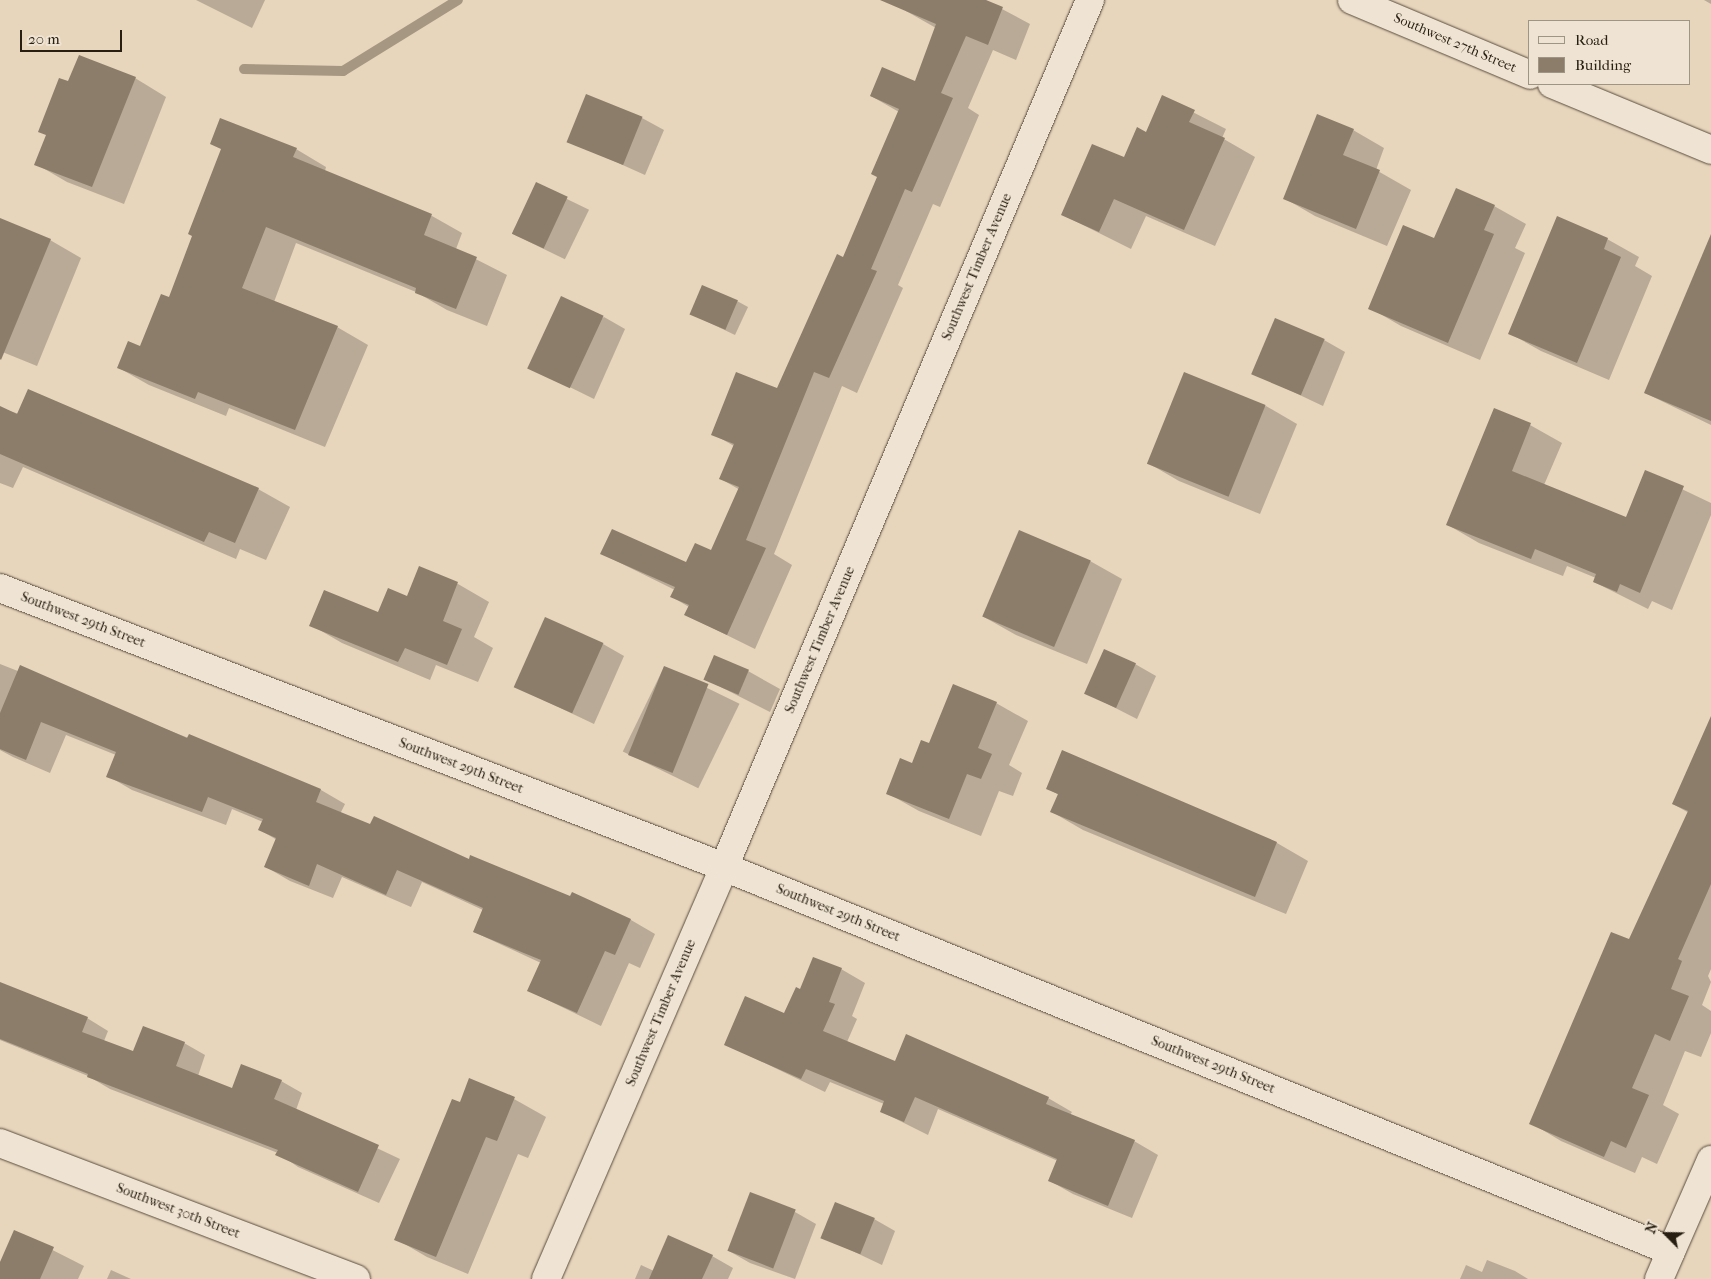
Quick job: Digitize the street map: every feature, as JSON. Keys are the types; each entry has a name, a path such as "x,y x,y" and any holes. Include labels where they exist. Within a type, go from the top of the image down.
{"street":[{"name":"Southwest Timber Avenue","path":"546,1279 724,867 1090,0"},
{"name":"Southwest 27th Street","path":"1352,0 1528,73"},
{"path":"1554,85 1711,150"},
{"name":"Southwest 29th Street","path":"0,588 724,867 1671,1251"},
{"name":"Southwest 30th Street","path":"0,1143 356,1279"},
{"path":"1659,1279 1711,1160"}],"building":[{"path":"880,0 986,0 1003,7 988,45 966,36 941,93 953,98 912,192 905,189 871,269 877,271 829,378 814,372 746,540 766,548 727,635 684,615 689,605 670,597 675,587 600,554 612,529 686,562 695,543 711,550 739,487 719,479 734,444 711,435 736,372 777,388 837,254 843,257 877,177 871,174 899,109 870,96 882,67 915,81 936,24"},
{"path":"79,55 136,77 92,187 34,165 46,135 38,132 59,78 68,81"},
{"path":"586,94 643,117 623,165 567,142"},
{"path":"1162,95 1195,110 1189,122 1225,138 1184,230 1114,199 1099,232 1061,215 1092,144 1124,157 1137,127 1146,132"},
{"path":"1317,114 1354,129 1343,155 1380,170 1356,229 1283,199"},
{"path":"220,118 297,148 293,157 432,214 424,235 477,257 456,309 415,293 416,288 266,227 242,288 338,326 295,430 198,392 195,399 117,368 128,341 140,346 161,294 169,297 192,236 188,234 221,149 210,144"},
{"path":"536,182 568,197 544,248 512,234"},
{"path":"1456,188 1495,205 1484,230 1494,234 1448,343 1368,309 1403,225 1434,238"},
{"path":"1557,216 1608,238 1604,249 1621,257 1577,363 1508,334"},
{"path":"0,218 51,239 1,360 0,359"},
{"path":"1711,234 1711,421 1644,393"},
{"path":"702,285 738,300 725,330 689,314"},
{"path":"561,296 604,316 570,388 527,369"},
{"path":"1275,318 1325,339 1301,395 1251,374"},
{"path":"1184,372 1266,405 1229,497 1147,464"},
{"path":"28,389 259,488 235,543 209,532 204,542 0,454 0,406 17,414"},
{"path":"1494,408 1531,423 1512,471 1626,517 1645,470 1684,486 1640,593 1620,584 1617,592 1593,582 1596,574 1535,549 1531,559 1446,525"},
{"path":"1019,530 1091,560 1054,647 982,617"},
{"path":"419,566 458,582 443,621 462,629 447,665 405,648 398,662 309,626 324,590 378,612 388,588 407,596"},
{"path":"545,617 603,643 572,713 514,687"},
{"path":"1104,649 1136,663 1116,708 1084,694"},
{"path":"714,655 749,670 738,695 703,680"},
{"path":"20,665 187,738 189,734 321,789 316,802 370,824 374,816 469,859 470,855 570,896 572,892 631,919 615,955 605,951 577,1013 527,991 541,960 473,932 483,908 397,870 386,895 317,864 309,886 264,867 276,838 258,830 263,819 208,797 202,812 106,777 116,752 41,722 26,760 0,749 0,713"},
{"path":"664,666 709,684 673,773 628,755"},
{"path":"953,684 997,702 978,748 992,754 981,779 967,774 949,819 886,794 900,758 912,763 921,740 929,743"},
{"path":"1711,716 1711,884 1678,959 1682,961 1671,989 1689,996 1670,1041 1655,1034 1632,1088 1649,1095 1626,1148 1611,1141 1604,1157 1529,1124 1611,932 1629,939 1688,811 1672,804"},
{"path":"1062,750 1277,842 1255,897 1050,812 1058,794 1046,789"},
{"path":"813,957 842,968 829,1002 835,1004 823,1031 895,1061 906,1034 1049,1097 1046,1104 1135,1140 1108,1206 1048,1181 1057,1159 915,1097 904,1122 880,1112 884,1101 806,1069 801,1079 724,1045 745,996 784,1013 796,987 800,989"},
{"path":"0,982 88,1017 82,1032 133,1051 143,1026 185,1042 176,1066 232,1088 241,1064 282,1080 274,1099 379,1145 358,1192 275,1155 278,1150 87,1077 88,1074 0,1039"},
{"path":"469,1078 515,1097 497,1141 486,1137 436,1257 394,1240 452,1099 460,1102"},
{"path":"750,1192 796,1210 773,1268 727,1251"},
{"path":"835,1202 875,1218 860,1254 820,1238"},
{"path":"14,1230 54,1247 40,1279 0,1279 0,1262"},
{"path":"668,1235 713,1255 702,1279 649,1279"}],"waterway":[{"path":"244,69 343,71 458,0"}]}
